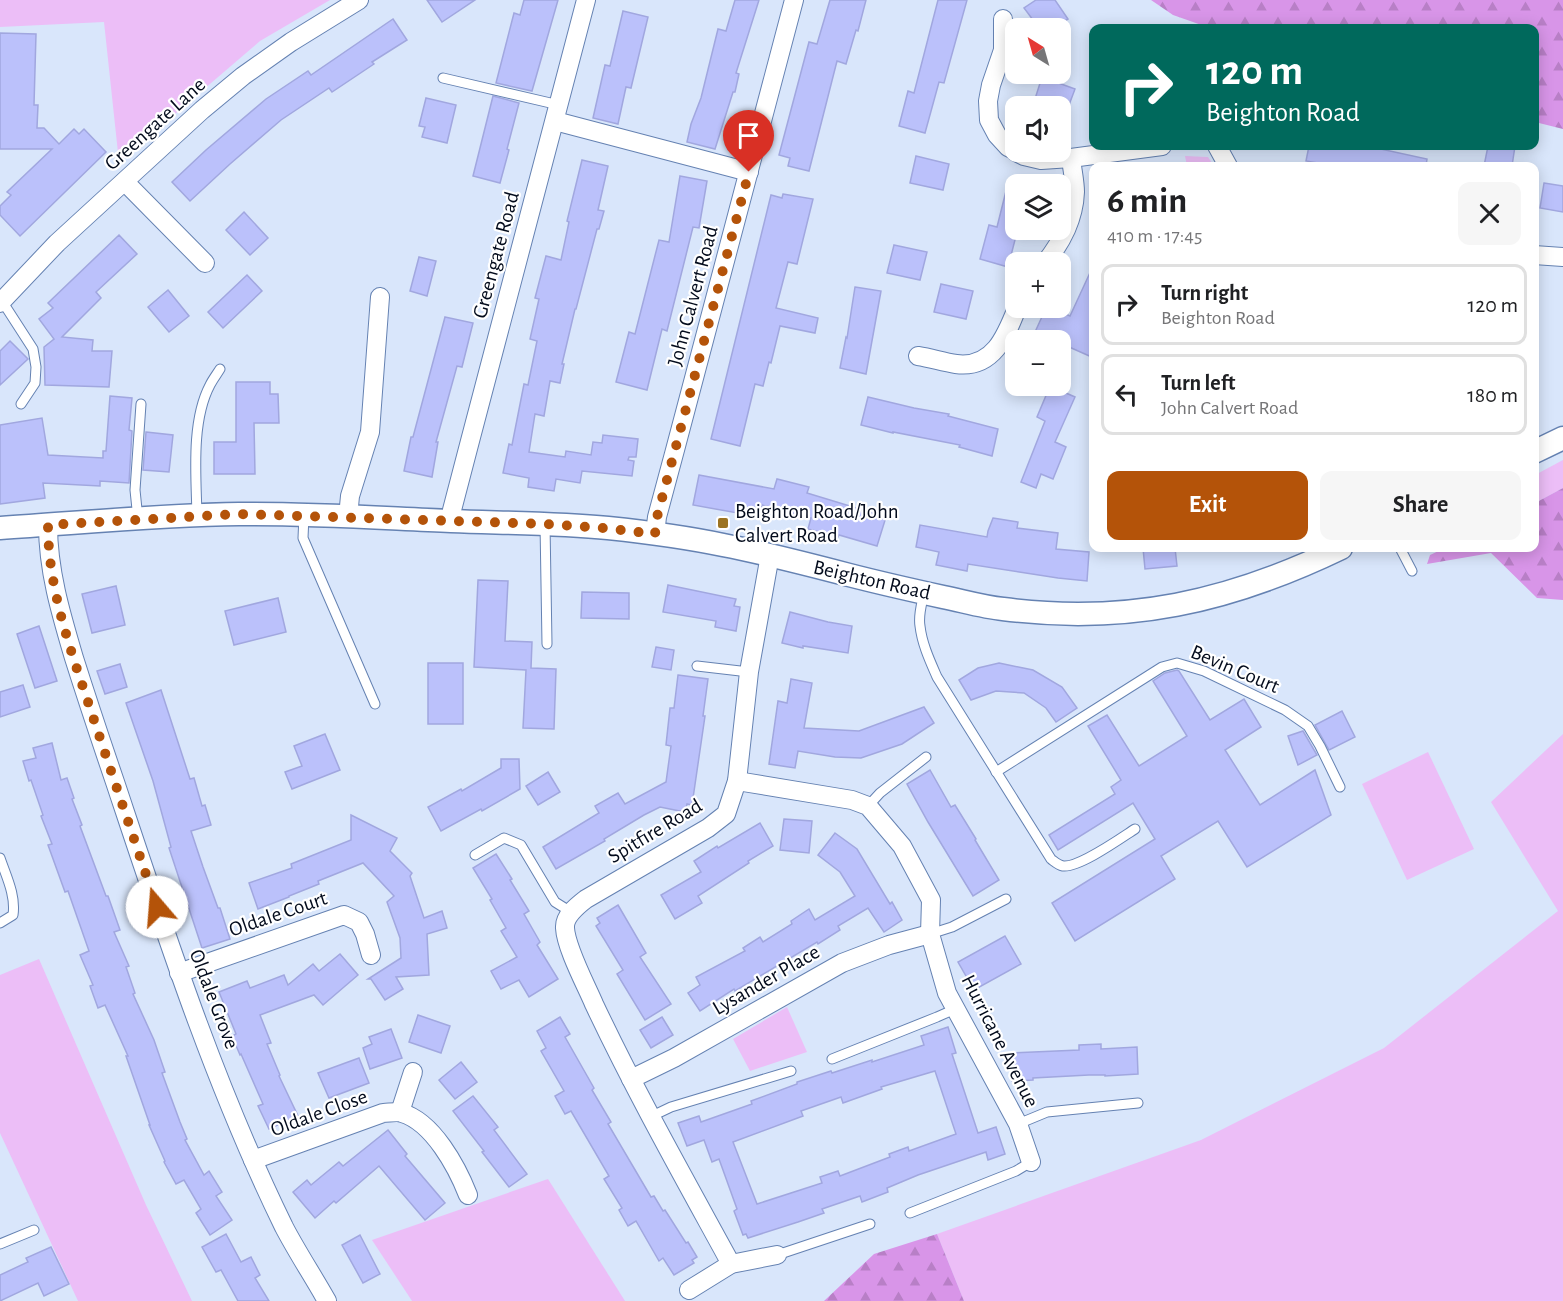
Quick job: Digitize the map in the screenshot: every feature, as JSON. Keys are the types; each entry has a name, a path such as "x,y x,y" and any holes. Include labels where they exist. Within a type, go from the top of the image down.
{"street":[{"name":"Greengate Lane","path":"1,300 57,243 202,110 243,76 291,42 358,0"},
{"name":"Greengate Road","path":"452,521 452,510 586,0"},
{"name":"John Calvert Road","path":"655,534 657,517 794,0"},
{"path":"1003,19 1003,51 988,101 989,120 1005,144"},
{"path":"557,113 749,172"},
{"path":"1053,252 1065,235 1071,219 1075,192 1071,158 1137,150"},
{"path":"124,182 205,263"},
{"path":"1539,256 1563,258"},
{"path":"348,517 350,496 370,432 380,297"},
{"path":"918,356 967,365 987,358 1000,344 1012,318"},
{"path":"1539,450 1563,438"},
{"name":"Beighton Road","path":"0,528 239,514 603,528 723,545 924,593 1002,609 1071,614 1137,611 1207,598 1248,587 1332,552"},
{"name":"Oldale Grove","path":"48,525 48,543 59,608 179,973 253,1160 285,1228 327,1301"},
{"name":"Spitfire Road","path":"571,912 586,899 708,828 726,814 737,781 748,672 770,555"},
{"path":"737,781 852,800 868,806"},
{"name":"Hurricane Avenue","path":"868,806 902,846 931,900 930,934 947,993 1018,1124 1032,1162"},
{"path":"571,912 564,925 582,978 650,1117 731,1264"},
{"name":"Oldale Court","path":"179,973 344,915 359,922 365,934 370,955"},
{"name":"Lysander Place","path":"631,1079 674,1058 842,963 889,945 930,934"},
{"name":"Oldale Close","path":"400,1112 412,1072"},
{"name":"Oldale Close","path":"253,1160 383,1113 400,1112 412,1117 435,1138 454,1162 468,1195"},
{"path":"688,1290 731,1264 777,1255"}],"lane":[{"path":"443,78 557,113"},
{"path":"1,300 33,349 36,367 35,383 21,404"},
{"path":"197,516 196,466 201,409 209,386 220,369"},
{"path":"138,519 135,490 141,404"},
{"path":"304,515 303,538 375,704"},
{"path":"545,524 547,644"},
{"path":"1402,552 1412,571"},
{"path":"924,593 920,626 927,653 937,677 1051,859 1065,866 1078,863 1135,829"},
{"name":"Bevin Court","path":"996,772 1162,667 1177,663 1204,671 1285,710 1308,726 1340,788"},
{"path":"697,666 748,672"},
{"path":"868,806 880,793 926,757"},
{"path":"475,855 504,838 521,845 555,902 571,912"},
{"path":"0,858 15,905 13,915 0,923"},
{"path":"930,934 952,927 1006,899"},
{"path":"832,1059 955,1009"},
{"path":"650,1117 671,1107 791,1071"},
{"path":"1018,1124 1047,1112 1138,1103"},
{"path":"910,1213 1016,1171 1032,1162"},
{"path":"777,1255 870,1224"},
{"path":"0,1244 34,1230"}],"shaded area":[{"path":"0,0 330,0 260,41 119,162 104,22 0,27"},
{"path":"1185,156 1208,157 1211,162 1186,162"},
{"path":"1563,460 1563,488 1539,501 1539,473"},
{"path":"1563,734 1563,1301 964,1301 937,1234 1201,1140 1384,1048 1558,911 1491,802"},
{"path":"1428,752 1474,849 1407,880 1362,784"},
{"path":"39,959 146,1205 192,1301 78,1301 0,1133 0,975"},
{"path":"787,1007 807,1052 750,1071 733,1039"},
{"path":"548,1179 625,1301 412,1301 372,1240"}],"green space":[{"path":"1151,0 1563,0 1563,129 1539,123 1539,24 1199,24 1173,15"},
{"path":"1563,488 1563,600 1537,598 1491,553 1427,564 1430,555 1436,552 1539,552 1539,501"},
{"path":"937,1234 964,1301 824,1301 874,1254"}],"building":[{"path":"427,0 475,0 442,22"},
{"path":"524,0 558,0 532,91 496,83 514,13 520,15"},
{"path":"735,0 759,0 736,73 739,74 735,92 733,92 715,149 687,142 701,98 718,29 726,31"},
{"path":"830,0 866,0 846,64 837,61 809,171 788,166 790,158 779,155 809,42 817,44"},
{"path":"938,0 967,0 944,83 939,82 925,133 899,126 908,91 914,93"},
{"path":"1036,0 1055,0 1067,18 1032,18 1024,8"},
{"path":"623,11 648,17 631,88 626,87 618,124 593,118 605,65 610,66"},
{"path":"393,19 407,40 372,62 374,64 332,92 329,88 281,120 190,201 172,182 266,99 308,71 311,75"},
{"path":"0,33 36,34 34,105 38,105 37,128 44,128 59,144 74,129 79,134 84,129 106,152 20,236 0,215 0,206 11,195 7,192 52,149 0,149"},
{"path":"1040,84 1061,84 1075,89 1071,100 1071,96 1036,96"},
{"path":"493,96 519,103 500,183 473,176"},
{"path":"426,98 456,105 447,143 422,137 425,127 419,126"},
{"path":"1308,150 1385,150 1427,159 1427,162 1306,161"},
{"path":"1487,150 1514,150 1513,162 1485,162"},
{"path":"916,156 949,164 943,190 910,183"},
{"path":"582,160 608,166 598,210 604,211 575,309 562,364 564,364 560,383 550,381 544,416 535,414 529,452 565,457 566,451 591,455 593,442 602,443 603,435 638,439 636,457 629,457 628,460 634,461 632,476 582,471 580,483 556,479 554,491 528,487 529,478 503,473 509,444 512,445 524,384 528,385 537,341 530,339 539,299 535,298 546,256 561,260 569,222 567,221"},
{"path":"680,176 707,181 699,228 693,227 667,331 662,329 647,390 616,382 629,332 635,334 659,240 669,242"},
{"path":"1544,183 1563,186 1563,212 1540,208"},
{"path":"783,194 813,199 797,264 788,262 776,308 818,318 815,333 780,326 763,386 755,384 740,446 711,439 771,195 782,198"},
{"path":"1005,195 1005,240 1015,240 1012,252 1005,252 1005,266 980,259 989,225 997,227"},
{"path":"244,212 268,238 250,255 226,230"},
{"path":"119,235 137,254 96,292 101,298 62,337 93,340 92,351 112,351 109,387 45,385 44,347 54,339 39,319 53,308 48,303"},
{"path":"894,245 927,252 920,280 887,273"},
{"path":"419,257 436,261 427,296 410,291"},
{"path":"247,275 262,291 223,328 208,312"},
{"path":"1089,275 1089,356 1071,348 1071,330 1036,330 1041,318 1071,318"},
{"path":"941,284 973,291 966,319 934,312"},
{"path":"855,287 881,291 866,374 840,368"},
{"path":"168,290 189,316 169,332 148,307"},
{"path":"445,317 473,323 462,367 457,366 436,442 438,442 432,477 404,471 411,437 413,437"},
{"path":"10,341 28,359 0,385 0,351"},
{"path":"236,382 270,382 270,394 278,394 279,423 254,423 255,474 214,474 214,442 236,442"},
{"path":"110,396 132,398 129,430 132,431 129,483 100,481 100,486 43,483 45,498 0,504 0,425 42,418 48,455 103,458 103,451 106,451"},
{"path":"1046,396 1075,397 1055,442 1066,447 1053,479 1041,474 1036,488 1021,482 1045,421 1037,417"},
{"path":"868,397 949,414 948,416 998,429 992,456 959,447 960,445 861,425"},
{"path":"146,432 173,435 169,472 143,470"},
{"path":"699,475 774,489 777,479 809,487 807,493 886,517 877,546 808,529 811,518 762,505 760,517 693,505"},
{"path":"993,518 1018,522 1017,528 1058,533 1056,549 1089,552 1087,581 968,564 967,571 936,565 939,552 916,547 920,525 987,537"},
{"path":"1143,552 1175,552 1177,566 1145,569"},
{"path":"478,580 508,581 505,641 532,642 531,668 556,669 554,729 523,728 526,670 474,667"},
{"path":"668,585 736,599 734,606 740,607 736,631 715,627 716,621 663,612"},
{"path":"116,586 125,625 92,633 82,594"},
{"path":"582,592 629,593 629,619 581,618"},
{"path":"278,598 286,632 234,645 225,611"},
{"path":"790,612 852,626 848,653 782,643"},
{"path":"39,626 57,681 35,688 17,634"},
{"path":"656,647 674,650 671,670 652,667"},
{"path":"428,663 463,663 463,724 428,724"},
{"path":"999,663 1033,670 1062,687 1077,708 1056,722 1046,708 1024,693 996,691 971,700 959,680 978,668"},
{"path":"120,664 127,687 105,694 97,671"},
{"path":"1177,670 1210,720 1244,699 1261,727 1225,750 1260,805 1315,770 1331,815 1247,867 1218,821 1161,856 1175,879 1075,941 1052,903 1155,839 1133,803 1058,850 1049,835 1115,794 1111,787 1121,780 1088,726 1107,715 1139,766 1187,736 1153,681 1165,673"},
{"path":"678,675 708,679 692,805 687,804 685,812 660,807 556,869 543,847 599,813 595,806 618,793 625,804 666,782 671,746 666,745 670,708 674,708"},
{"path":"791,679 812,683 804,728 859,731 924,707 934,723 902,744 861,758 835,757 798,751 795,768 769,764 778,701 787,703"},
{"path":"23,685 30,707 0,717 0,692"},
{"path":"161,690 190,779 194,778 202,806 205,805 211,825 191,831 230,939 202,948 169,848 171,847 153,781 126,703"},
{"path":"1342,711 1355,737 1329,750 1315,725"},
{"path":"1303,731 1317,755 1298,765 1288,736"},
{"path":"325,734 340,770 292,789 285,772 302,766 294,746"},
{"path":"52,743 61,780 67,778 82,825 80,826 120,930 114,932 129,966 126,967 135,993 133,994 154,1040 165,1072 162,1073 187,1139 185,1140 204,1175 209,1171 222,1192 216,1196 232,1220 210,1235 196,1213 201,1209 184,1180 176,1184 164,1162 149,1125 126,1056 128,1056 105,1005 98,1008 90,986 93,985 80,955 89,951 68,891 65,892 48,845 52,844 23,761 36,758 33,748"},
{"path":"501,759 519,759 520,789 441,831 428,807 461,789 462,791 501,768"},
{"path":"930,770 951,807 955,805 999,880 973,896 907,784"},
{"path":"548,772 560,792 538,805 526,786"},
{"path":"351,815 397,838 390,851 412,873 410,876 424,918 442,911 447,928 427,934 429,975 396,977 403,989 385,1000 371,979 368,979 401,958 400,938 387,902 394,896 363,863 258,909 249,883 292,868 291,864 351,840"},
{"path":"784,819 812,821 809,853 780,850"},
{"path":"760,823 773,846 698,896 702,903 675,919 661,895 701,872 694,861"},
{"path":"835,833 857,849 902,920 884,932 868,908 838,926 840,930 818,944 817,942 735,991 734,989 700,1011 688,993 700,985 696,977 745,951 743,948 760,937 763,942 792,924 791,921 809,909 815,920 855,896 840,872 818,855"},
{"path":"496,854 529,911 524,914 540,942 537,945 558,979 529,997 519,980 501,989 491,971 517,957 501,931 506,928 490,900 492,899 473,868"},
{"path":"618,905 646,953 640,957 671,1004 645,1020 617,974 623,970 596,926 600,923 597,918"},
{"path":"1005,936 1021,964 974,990 958,962"},
{"path":"340,954 358,975 323,1005 314,995 260,1015 271,1043 267,1044 279,1076 298,1116 269,1129 258,1106 263,1104 232,1036 236,1034 219,992 247,981 250,988 284,975 288,985 313,964 319,971"},
{"path":"418,1015 450,1026 441,1053 409,1042"},
{"path":"560,1017 570,1034 565,1037 611,1122 608,1124 651,1197 654,1196 663,1211 665,1210 697,1257 692,1260 694,1263 674,1275 663,1258 659,1261 636,1221 628,1226 619,1210 622,1208 604,1179 609,1176 571,1111 565,1114 555,1096 564,1091 541,1051 546,1048 537,1031"},
{"path":"662,1017 673,1035 651,1048 640,1030"},
{"path":"948,1027 956,1053 952,1054 978,1133 996,1127 1005,1154 988,1160 986,1152 918,1175 887,1188 888,1192 862,1202 860,1196 822,1209 824,1213 798,1222 748,1238 746,1234 743,1235 734,1211 737,1209 719,1159 712,1162 704,1140 687,1146 678,1123 699,1116 701,1122 752,1104 751,1101 797,1084 797,1082 924,1045 921,1036","holes":["935,1071 956,1134 909,1151 908,1147 889,1154 890,1157 840,1176 838,1171 820,1177 822,1183 757,1204 733,1142 803,1116 801,1111 841,1097 843,1103 882,1089 881,1087"]},
{"path":"391,1029 402,1058 370,1069 363,1048 372,1044 369,1037"},
{"path":"1101,1044 1101,1049 1137,1047 1138,1074 1033,1078 1033,1080 1012,1081 1011,1053 1079,1050 1079,1045"},
{"path":"359,1058 369,1083 329,1098 318,1073"},
{"path":"461,1062 477,1082 455,1099 439,1080"},
{"path":"473,1096 498,1127 494,1130 527,1174 509,1187 453,1111"},
{"path":"388,1130 407,1154 405,1156 445,1203 425,1220 379,1166 315,1218 293,1192 307,1180 311,1185 339,1162 343,1166"},
{"path":"226,1234 241,1262 251,1257 260,1275 255,1278 269,1301 238,1301 221,1270 216,1272 202,1247"},
{"path":"360,1235 380,1274 363,1283 342,1245"},
{"path":"51,1247 69,1284 44,1296 38,1283 0,1301 0,1275 28,1262 26,1258"}],"place":[{"name":"Beighton Road/John Calvert Road","path":"723,523"}],"route":[{"path":"157,907 59,608 53,582 48,525 239,514 545,524 655,534 657,517 749,172"}]}
